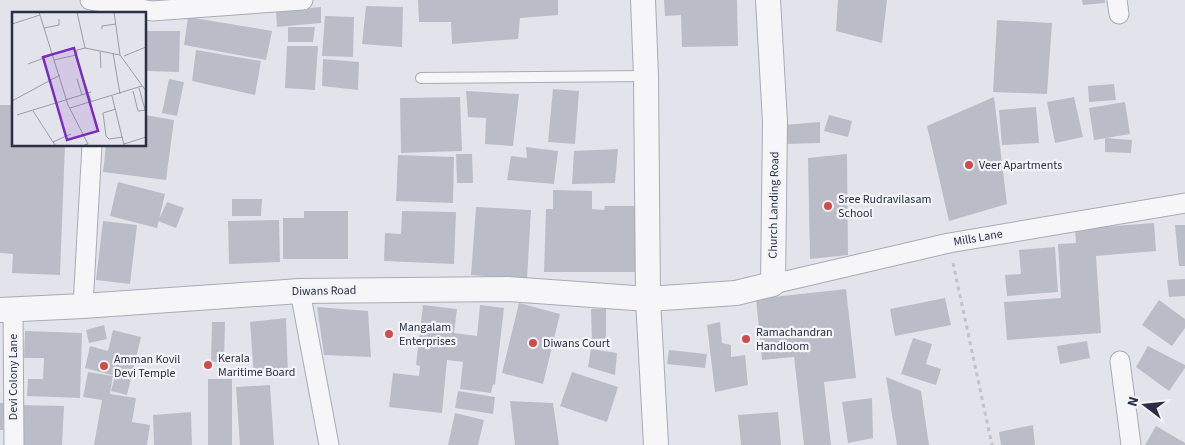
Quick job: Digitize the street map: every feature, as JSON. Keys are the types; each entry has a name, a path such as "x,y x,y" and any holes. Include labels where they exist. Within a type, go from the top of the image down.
{"street":[{"path":"97,6 152,11 303,0"},
{"path":"643,0 646,76 648,300 656,445"},
{"name":"Church Landing Road","path":"768,0 775,122 773,284"},
{"path":"83,306 92,146"},
{"name":"Mills Lane","path":"773,284 949,243 1185,203"},
{"path":"648,300 736,293 773,284"},
{"name":"Diwans Road","path":"6,310 300,291 508,289 648,300"},
{"path":"300,291 329,445"},
{"name":"Devi Colony Lane","path":"6,310 14,445"},
{"path":"1120,361 1131,445"}],"lane":[{"path":"421,78 646,76"}],"path":[{"path":"949,243 992,445"}],"building":[{"path":"418,0 558,0 558,15 520,18 518,39 452,44 451,22 419,22"},
{"path":"664,0 737,0 738,46 682,47 681,15 665,16"},
{"path":"838,0 887,0 882,43 836,31"},
{"path":"1082,0 1105,0 1105,3 1083,5"},
{"path":"366,6 403,7 402,47 362,44"},
{"path":"321,7 321,23 277,27 276,11"},
{"path":"325,16 354,17 353,57 322,56"},
{"path":"188,17 272,31 266,60 184,45"},
{"path":"997,20 1052,23 1047,94 993,92"},
{"path":"288,27 315,27 313,42 288,42"},
{"path":"146,31 180,31 179,72 146,71"},
{"path":"287,46 318,46 315,90 285,88"},
{"path":"196,50 261,61 255,95 192,81"},
{"path":"323,59 359,62 358,90 322,86"},
{"path":"169,79 184,82 177,116 162,113"},
{"path":"1114,84 1116,100 1089,102 1088,86"},
{"path":"553,89 579,91 575,144 548,142"},
{"path":"466,91 519,94 513,146 485,144 486,118 468,117"},
{"path":"460,97 462,151 401,153 400,98"},
{"name":"Veer Apartments","path":"994,97 1007,204 949,221 927,126"},
{"path":"1074,97 1083,137 1055,143 1047,102"},
{"path":"1125,102 1130,134 1094,140 1089,108"},
{"path":"0,105 12,105 12,146 65,146 60,275 12,273 13,254 0,253"},
{"path":"1036,107 1039,143 1002,145 999,110"},
{"path":"146,115 174,120 166,180 103,172 106,146 146,146"},
{"path":"829,115 852,121 848,137 824,131"},
{"path":"820,122 820,143 785,144 784,125"},
{"path":"1105,138 1132,140 1131,153 1105,152"},
{"path":"526,147 558,151 554,184 507,180 511,156 527,158"},
{"path":"618,149 615,183 572,184 574,151"},
{"path":"456,154 472,154 473,183 457,183"},
{"name":"Sree Rudravilasam School","path":"847,154 848,255 810,259 808,158"},
{"path":"398,155 454,157 453,203 396,201"},
{"path":"118,182 165,194 157,228 110,216"},
{"path":"553,190 592,191 592,209 604,210 605,206 635,206 635,272 544,272 546,209 553,209"},
{"path":"232,199 262,199 261,216 232,216"},
{"path":"167,202 184,208 176,228 158,221"},
{"path":"476,207 531,210 527,279 471,275"},
{"path":"304,211 348,211 348,259 283,259 283,218 304,218"},
{"path":"402,211 456,212 454,264 384,261 385,233 401,234"},
{"path":"279,220 280,262 229,264 228,221"},
{"path":"103,221 137,225 130,284 96,280"},
{"path":"1154,223 1156,251 1096,256 1101,333 1007,340 1004,302 1061,298 1058,244 1076,243 1075,229"},
{"path":"1175,225 1185,225 1185,266 1179,266"},
{"path":"1055,247 1058,292 1007,296 1005,275 1021,274 1019,250"},
{"path":"1185,279 1185,296 1169,297 1167,280"},
{"path":"846,289 856,378 824,382 831,445 804,445 794,357 762,360 756,299"},
{"path":"945,298 951,325 895,336 890,309"},
{"path":"1159,300 1185,319 1185,328 1172,346 1142,325"},
{"path":"519,303 560,314 543,384 502,373"},
{"path":"423,305 457,309 454,333 477,336 480,305 504,308 495,385 493,384 491,393 460,389 463,362 447,360 442,413 389,407 393,373 419,376 420,366 416,365"},
{"path":"317,307 368,311 371,357 324,355"},
{"path":"591,309 606,309 606,339 592,341"},
{"path":"286,318 288,376 254,377 250,322"},
{"path":"212,322 225,322 224,362 211,362"},
{"path":"720,322 722,343 731,345 731,357 745,355 748,385 715,392 707,325"},
{"path":"104,325 107,339 89,343 86,330"},
{"path":"113,330 141,337 127,395 111,391 115,376 85,368 90,346 108,351"},
{"path":"25,331 82,333 80,398 27,396 28,379 43,379 44,358 24,358"},
{"path":"913,338 932,344 926,364 941,369 936,385 901,374"},
{"path":"1087,341 1090,358 1060,364 1057,346"},
{"path":"1148,346 1185,365 1185,368 1169,391 1136,367"},
{"path":"591,349 617,353 615,375 588,367"},
{"path":"669,350 707,354 705,368 667,364"},
{"path":"88,372 113,376 110,394 136,398 132,422 150,425 147,445 94,445 102,400 83,397"},
{"path":"572,372 618,387 607,422 560,406"},
{"path":"886,377 921,391 929,445 897,445"},
{"path":"208,379 232,379 232,445 208,445"},
{"path":"270,385 274,445 240,445 236,387"},
{"path":"458,391 495,397 493,414 455,408"},
{"path":"872,398 873,438 848,443 842,402"},
{"path":"510,401 553,403 559,445 515,445"},
{"path":"0,403 4,403 3,430 0,430"},
{"path":"19,405 64,406 62,445 20,445"},
{"path":"191,412 192,445 154,445 153,415"},
{"path":"778,412 781,445 741,445 738,415"},
{"path":"455,413 484,420 478,445 448,445"},
{"path":"1033,425 1035,445 1001,445 999,432"},
{"path":"1156,426 1185,443 1185,445 1145,445"}],"place":[{"name":"Veer Apartments","path":"969,165"},
{"name":"Sree Rudravilasam School","path":"828,206"},
{"name":"Mangalam Enterprises","path":"389,334"},
{"name":"Ramachandran Handloom","path":"746,339"},
{"name":"Diwans Court","path":"533,343"},
{"name":"Kerala Maritime Board","path":"208,365"},
{"name":"Amman Kovil Devi Temple","path":"104,366"}]}
